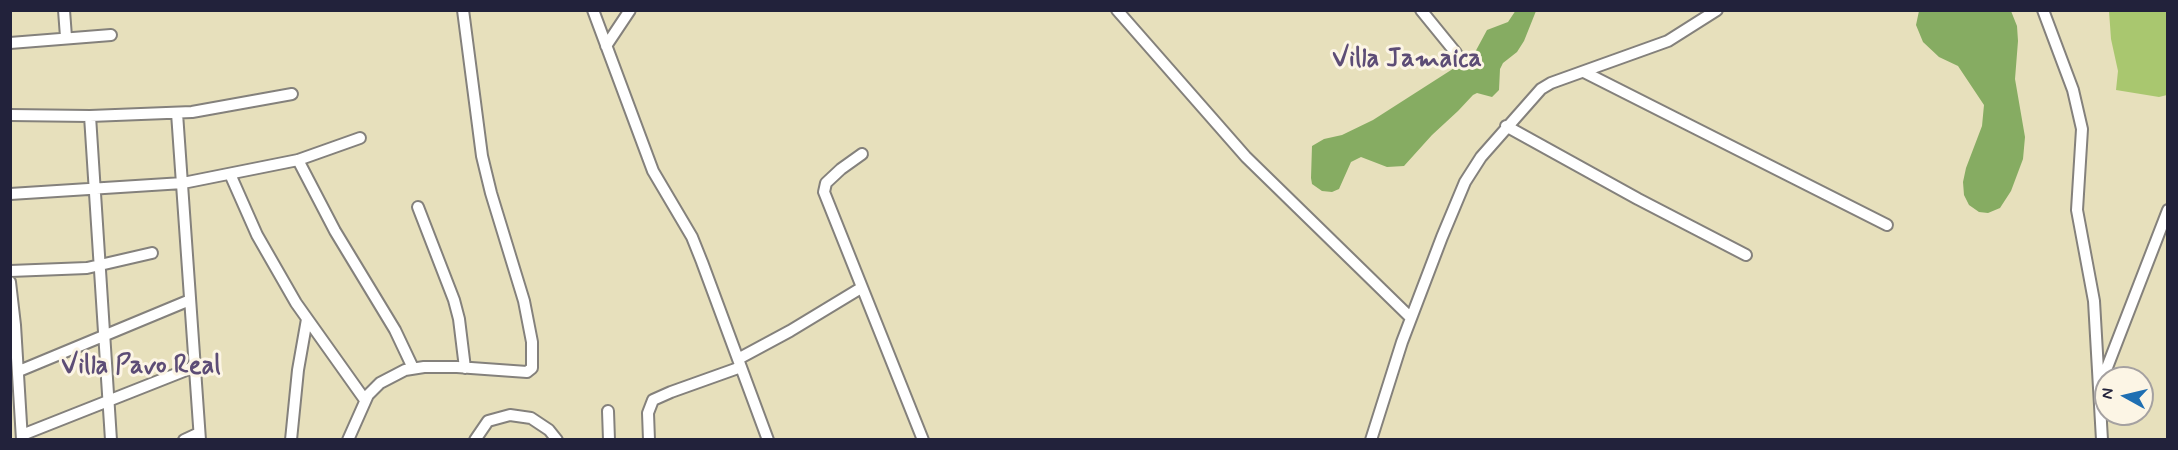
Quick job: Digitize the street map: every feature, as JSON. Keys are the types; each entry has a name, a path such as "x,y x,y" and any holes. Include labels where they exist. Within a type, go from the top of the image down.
{"street":[{"path":"64,10 66,37"},
{"path":"348,440 365,400 380,383 412,368 530,371 533,354 524,301 493,203 483,156 463,10"},
{"path":"593,10 653,171 692,237 768,440"},
{"path":"606,46 630,10"},
{"path":"1117,10 1246,157 1412,318"},
{"path":"1421,10 1456,53"},
{"path":"1371,440 1442,237 1466,182 1481,157 1540,89 1668,41 1717,10"},
{"path":"2043,10 2073,90 2082,129 2077,210 2094,301 2098,366"},
{"path":"10,43 111,34"},
{"path":"1584,72 1887,225"},
{"path":"10,115 90,116 177,113 233,106 292,94"},
{"path":"177,113 200,436 184,440"},
{"path":"90,116 111,440"},
{"path":"1506,126 1595,176 1746,255"},
{"path":"10,194 183,183 298,160 360,138"},
{"path":"862,154 841,169 826,183 824,189 861,288 923,440"},
{"path":"298,160 335,231 395,330 412,368"},
{"path":"230,174 257,235 307,319 365,400"},
{"path":"418,207 454,300 462,334 465,368"},
{"path":"2107,366 2168,210"},
{"path":"10,271 99,266 152,253"},
{"path":"10,282 19,371 22,437 195,367"},
{"path":"649,440 648,413 653,400 739,363 861,288"},
{"path":"19,371 190,300"},
{"path":"291,440 298,370 307,319"},
{"path":"608,411 609,440"},
{"path":"475,440 488,421 510,415 531,418 549,430 557,440"}],"green space":[{"path":"1516,10 1536,11 1524,41 1517,52 1503,63 1500,69 1499,90 1492,97 1477,93 1473,95 1404,166 1387,167 1361,157 1351,162 1339,189 1332,192 1322,191 1312,184 1312,146 1373,120 1473,56 1487,30 1508,22"},
{"path":"1919,11 2011,11 2017,26 2015,79 2025,137 2023,159 2011,191 2000,208 1988,213 1979,212 1969,205 1964,195 1963,182 1982,126 1984,105 1958,66 1939,57 1923,42 1916,25"},
{"path":"2109,11 2167,11 2167,95 2159,97 2116,90 2118,71 2111,39"}],"district":[{"name":"Villa Jamaica","path":"1407,61"},
{"name":"Villa Pavo Real","path":"141,368"}]}
